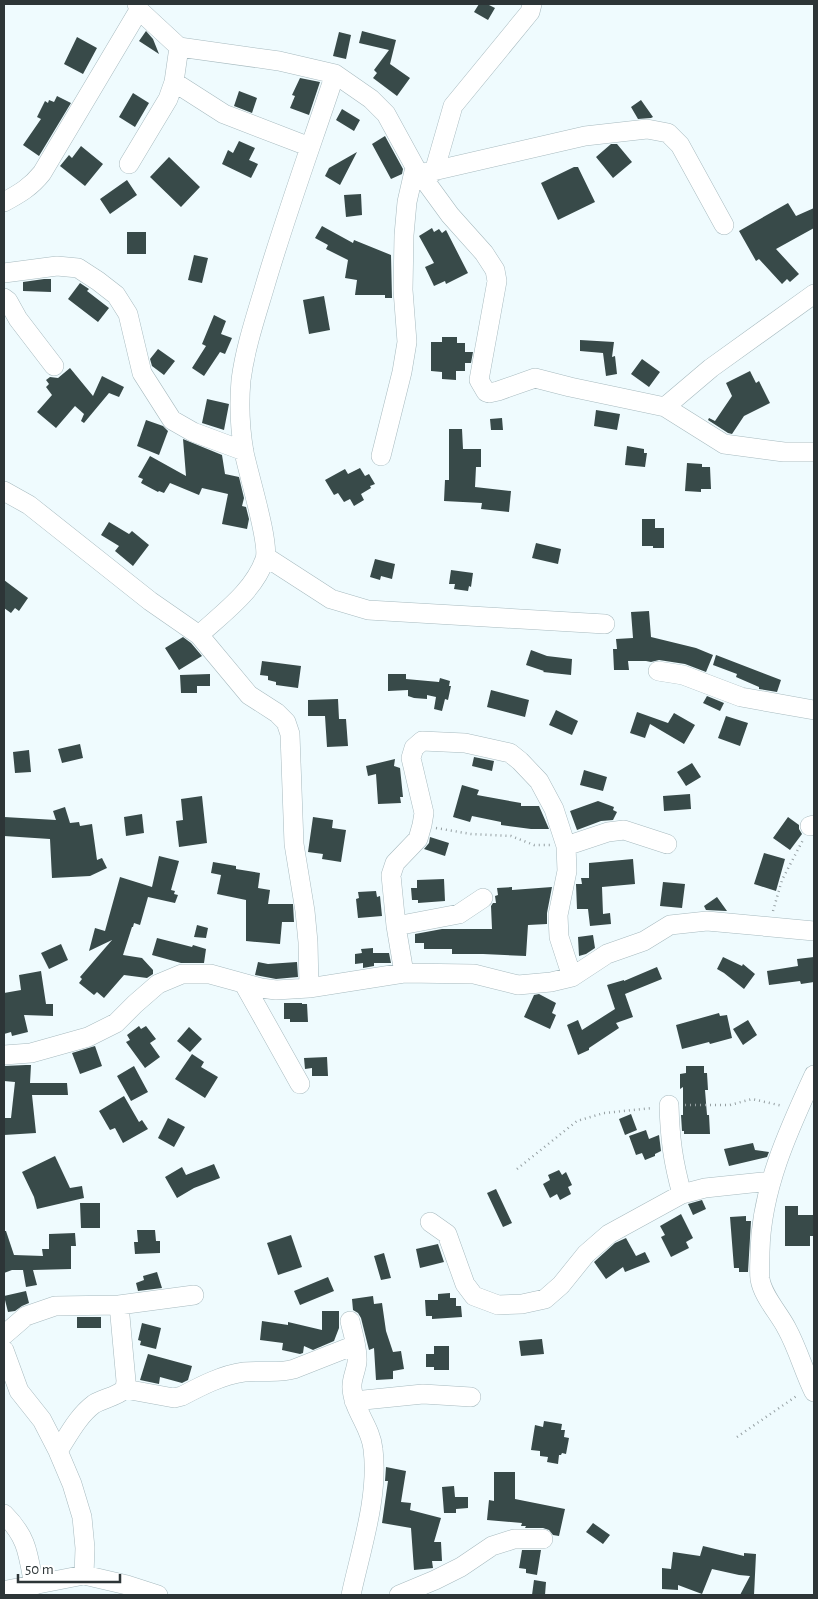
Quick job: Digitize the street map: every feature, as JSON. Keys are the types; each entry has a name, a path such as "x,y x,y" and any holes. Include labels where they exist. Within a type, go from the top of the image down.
{"street":[{"path":"381,456 402,372 407,342 403,290 407,202 453,106 530,12 532,4"},
{"path":"4,202 24,192 42,173 138,7 179,47 279,61 335,74 371,99 386,114 450,215 484,253 495,270 497,281 479,380 486,392 498,391 535,378 665,407 724,444 784,452 814,452"},
{"path":"129,164 168,99 174,82 179,47"},
{"path":"199,635 241,598 256,577 266,557 264,534 244,451 240,422 241,381 249,342 276,249 335,74"},
{"path":"174,82 224,114 310,147"},
{"path":"423,171 585,136 647,129 668,132 680,145 724,225"},
{"path":"4,273 57,266 78,268 98,281 116,295 128,314 142,373 172,420 193,432 244,451"},
{"path":"665,407 711,368 814,294"},
{"path":"4,298 54,366"},
{"path":"4,491 29,505 150,601 199,635 249,694 277,713 286,722 290,734 294,844 308,942 309,988"},
{"path":"266,557 332,599 368,610 605,624"},
{"path":"658,671 683,675 741,697 814,710"},
{"path":"404,972 396,926 391,875 395,863 418,839 422,825 424,813 411,758 414,748 422,741 464,743 510,754 539,782 554,809 566,846 567,871 558,915 558,937 572,978"},
{"path":"566,846 608,832 624,830 667,844"},
{"path":"396,926 460,914 483,898"},
{"path":"4,1055 30,1054 88,1037 116,1023 158,984 182,974 210,974 244,984 276,990 309,988 404,972 474,974 518,985 572,978 607,954 644,941 670,925 707,921 814,930"},
{"path":"244,984 300,1084"},
{"path":"813,1389 788,1330 765,1292 760,1280 762,1219 771,1181 798,1110 814,1075"},
{"path":"669,1106 670,1138 675,1169 682,1194"},
{"path":"430,1222 447,1234 465,1284 474,1296 498,1305 522,1304 544,1299 561,1285 586,1254 609,1234 682,1194 705,1188 771,1181"},
{"path":"4,1335 26,1316 55,1306 119,1305 194,1295"},
{"path":"58,1450 84,1412 96,1403 119,1395 125,1389 126,1381 119,1305"},
{"path":"350,1321 357,1362 351,1386 354,1402 373,1447 375,1474 369,1516 351,1595"},
{"path":"125,1389 174,1398 231,1374 284,1372 355,1345"},
{"path":"4,1350 19,1391 42,1420 58,1450 72,1484 82,1517 86,1548 84,1575"},
{"path":"354,1402 423,1394 472,1397"},
{"path":"4,1514 16,1525 24,1539 34,1586"},
{"path":"399,1595 435,1580 492,1546 514,1539 543,1539"},
{"path":"8,1591 84,1575 127,1585 158,1595"}],"path":[{"path":"422,825 471,834 511,836 534,845 566,846"},
{"path":"769,927 782,880 812,825"},
{"path":"517,1169 577,1121 604,1113 669,1106 730,1105 752,1099 798,1110"},
{"path":"737,1437 813,1389"}],"building":[{"path":"479,4 487,4 495,8 488,20 474,12"},
{"path":"146,31 153,39 159,54 139,41"},
{"path":"362,31 396,40 390,64 410,78 397,96 373,78 377,73 374,70 389,50 359,43"},
{"path":"339,32 351,35 346,59 333,56"},
{"path":"77,37 97,48 83,74 64,64"},
{"path":"300,78 320,82 309,115 290,108 295,96 292,95"},
{"path":"239,91 257,98 252,113 234,106"},
{"path":"133,93 149,103 135,127 119,117"},
{"path":"57,96 71,103 39,156 23,145 41,119 37,117 45,101 48,103 49,100 54,102"},
{"path":"641,100 653,117 638,119 631,107"},
{"path":"342,109 360,120 354,131 336,120"},
{"path":"385,136 403,169 402,174 391,179 372,144"},
{"path":"239,141 255,148 249,160 258,164 251,178 222,164 228,150 233,153"},
{"path":"611,144 617,144 632,162 613,178 596,157"},
{"path":"81,146 103,164 85,186 60,166 69,155 72,158"},
{"path":"357,152 340,185 325,176 329,168"},
{"path":"169,157 200,187 181,207 150,177"},
{"path":"574,167 578,167 595,202 558,220 541,183"},
{"path":"127,180 137,195 110,214 100,199"},
{"path":"361,194 362,215 346,217 344,195"},
{"path":"788,203 796,216 814,208 814,228 776,249 799,274 790,282 787,279 782,284 759,259 756,261 739,231"},
{"path":"322,226 353,243 354,240 391,255 392,298 385,298 385,295 355,295 357,280 345,278 348,260 326,249 328,245 315,238"},
{"path":"432,228 434,232 439,229 442,233 446,230 468,273 446,284 445,281 434,286 425,267 434,263 419,236"},
{"path":"127,232 146,232 146,254 127,254"},
{"path":"194,255 208,258 202,283 188,280"},
{"path":"51,279 51,292 23,291 23,282"},
{"path":"80,283 109,308 98,322 68,299"},
{"path":"324,296 330,330 309,334 303,300"},
{"path":"214,315 226,321 221,334 232,338 225,354 220,352 204,376 192,368 206,346 202,344"},
{"path":"442,337 457,337 457,343 465,343 465,352 473,352 471,363 465,363 465,371 456,371 456,380 442,379 442,372 431,371 431,342 442,342"},
{"path":"580,340 614,342 612,357 615,356 617,374 606,376 603,353 580,351"},
{"path":"158,349 175,361 164,375 152,366 150,359"},
{"path":"642,359 660,372 649,387 631,374"},
{"path":"70,368 93,396 102,376 124,387 119,397 109,393 84,423 81,421 84,414 75,406 56,428 37,412 52,395 46,387 49,384 46,380 50,377 58,378"},
{"path":"750,371 756,383 759,381 770,403 744,416 732,434 728,433 708,420 709,418 715,421 732,396 726,383"},
{"path":"207,399 229,404 224,430 202,423"},
{"path":"596,410 620,414 617,430 594,426"},
{"path":"502,418 503,430 491,430 490,419"},
{"path":"146,420 163,426 168,431 159,455 137,446"},
{"path":"449,429 462,429 463,449 481,449 481,467 476,467 475,487 511,491 509,512 481,509 482,503 444,501 445,480 449,480"},
{"path":"183,439 222,455 225,474 239,477 244,498 242,506 246,507 249,519 247,529 222,524 228,494 202,488 199,495 170,483 164,493 141,483 143,479 138,477 150,456 186,476"},
{"path":"627,446 644,449 644,453 647,453 645,467 625,465"},
{"path":"687,463 702,464 702,467 710,467 711,489 701,489 701,492 685,491"},
{"path":"360,468 365,476 369,474 375,484 361,494 364,500 354,506 350,499 344,502 338,493 334,495 325,480 345,469 348,474"},
{"path":"642,519 655,519 655,528 664,528 664,548 642,546"},
{"path":"109,522 129,534 132,531 149,545 133,566 115,551 119,546 101,535"},
{"path":"536,543 561,549 558,564 532,558"},
{"path":"375,559 395,564 392,579 381,576 380,580 370,577"},
{"path":"451,570 473,573 471,587 469,586 468,591 454,589 455,584 449,584"},
{"path":"4,580 28,598 19,611 15,608 11,613 4,608"},
{"path":"649,611 651,637 696,648 713,655 706,672 685,664 659,660 651,662 628,661 629,670 614,670 613,649 617,649 616,639 633,638 631,612"},
{"path":"183,637 202,656 179,670 165,648"},
{"path":"531,650 547,656 572,659 571,675 543,672 526,665"},
{"path":"716,655 781,680 777,692 759,689 759,687 736,677 737,674 713,665"},
{"path":"262,661 301,666 298,688 276,685 276,682 268,680 268,676 260,675"},
{"path":"210,674 210,686 197,686 197,693 181,693 180,675"},
{"path":"388,674 406,674 406,679 439,682 440,678 450,681 449,686 451,686 448,700 445,699 442,711 434,709 436,697 427,695 427,699 414,698 408,696 408,690 388,691"},
{"path":"491,690 529,700 525,717 487,707"},
{"path":"707,696 724,703 720,711 703,703"},
{"path":"338,699 339,719 346,719 348,746 327,747 325,716 308,716 308,700"},
{"path":"556,710 578,721 572,735 549,725"},
{"path":"637,712 668,723 674,713 695,725 684,744 650,724 645,738 630,733"},
{"path":"726,716 748,723 740,746 718,738"},
{"path":"80,744 83,758 62,763 58,749"},
{"path":"29,750 31,772 15,773 13,752"},
{"path":"474,757 494,761 492,771 472,766"},
{"path":"395,759 394,766 400,768 403,797 400,797 401,803 378,804 376,774 368,776 366,766"},
{"path":"692,763 701,777 686,786 677,772"},
{"path":"584,770 607,777 603,791 580,785"},
{"path":"462,785 479,790 477,795 521,803 521,806 539,806 549,829 501,825 501,822 472,816 470,822 453,817"},
{"path":"690,794 691,809 664,811 663,796"},
{"path":"202,796 207,843 179,847 176,821 183,820 181,799"},
{"path":"598,801 614,807 613,810 617,812 613,820 601,821 577,830 570,811"},
{"path":"65,807 70,823 79,822 80,826 92,824 97,860 102,858 107,868 90,876 52,878 50,839 4,836 4,817 56,820 53,811"},
{"path":"142,814 144,833 126,836 124,817"},
{"path":"313,817 333,820 332,828 346,830 341,862 322,859 323,854 308,852"},
{"path":"788,817 799,825 802,834 790,850 773,838"},
{"path":"430,837 449,843 445,856 424,849 429,843"},
{"path":"764,853 785,859 776,891 754,884"},
{"path":"159,856 179,861 171,890 175,891 174,894 178,895 175,903 148,897 140,925 134,923 123,955 142,958 153,970 153,974 147,978 124,975 104,998 97,992 94,995 79,983 82,979 80,977 112,940 89,951 95,928 105,931 120,877 152,887"},
{"path":"633,859 635,884 602,887 603,914 610,913 611,924 590,926 588,909 577,909 576,884 582,884 581,878 589,878 589,863"},
{"path":"213,862 236,866 236,869 260,873 258,888 270,890 268,904 293,904 294,922 282,922 280,944 246,941 246,900 217,894 221,875 211,873"},
{"path":"444,879 445,901 418,903 418,900 412,900 411,888 417,888 417,880"},
{"path":"663,882 685,884 682,908 660,906"},
{"path":"512,887 512,890 552,887 547,924 528,925 526,956 452,954 452,949 424,949 424,943 415,943 415,934 442,929 492,929 491,906 493,903 496,903 497,888"},
{"path":"376,891 377,897 380,896 382,916 358,918 356,899 359,898 358,892"},
{"path":"717,897 727,911 706,910 704,906"},
{"path":"197,925 208,928 206,938 194,937"},
{"path":"593,935 595,948 579,956 578,937"},
{"path":"157,938 206,949 204,963 181,963 152,955"},
{"path":"61,944 68,960 49,969 41,953"},
{"path":"373,948 373,953 389,953 391,963 374,963 374,966 363,968 363,963 355,964 355,954 362,953 361,949"},
{"path":"723,957 742,966 743,964 755,974 744,989 717,969"},
{"path":"814,957 814,982 801,984 800,981 769,985 767,971 798,966 797,959"},
{"path":"258,962 268,964 297,962 298,977 276,979 255,975"},
{"path":"657,967 662,979 625,994 633,1017 616,1023 619,1028 589,1048 589,1050 578,1055 567,1025 578,1020 582,1030 615,1009 607,985 624,981"},
{"path":"41,971 46,1004 53,1004 53,1016 24,1015 28,1032 12,1036 11,1032 4,1034 4,993 21,990 19,975"},
{"path":"539,994 556,1003 552,1013 556,1015 550,1029 524,1017 534,995"},
{"path":"284,1003 307,1004 308,1022 290,1022 290,1019 284,1019"},
{"path":"719,1013 720,1016 727,1015 732,1038 682,1049 676,1025"},
{"path":"748,1020 757,1035 743,1045 733,1029"},
{"path":"139,1026 141,1029 146,1026 156,1039 150,1043 160,1057 145,1068 126,1042 130,1040 127,1035"},
{"path":"189,1027 202,1039 190,1052 177,1041"},
{"path":"95,1046 102,1066 80,1074 72,1053"},
{"path":"192,1054 204,1062 201,1067 218,1077 205,1098 175,1079"},
{"path":"327,1057 328,1076 312,1076 312,1068 305,1069 304,1058"},
{"path":"31,1065 30,1083 67,1083 68,1095 32,1095 36,1133 4,1135 4,1118 11,1118 15,1082 4,1081 4,1066"},
{"path":"134,1066 148,1092 131,1101 117,1076"},
{"path":"686,1066 704,1066 704,1073 707,1073 708,1090 705,1090 710,1134 684,1134 684,1131 682,1131 683,1087 680,1089 680,1074 686,1073"},
{"path":"124,1096 139,1122 142,1120 148,1129 123,1143 115,1128 110,1130 99,1111"},
{"path":"631,1114 637,1130 625,1135 619,1119"},
{"path":"168,1118 185,1127 174,1147 158,1138"},
{"path":"646,1130 649,1139 659,1135 661,1151 645,1160 642,1153 636,1155 629,1136"},
{"path":"753,1143 755,1150 769,1152 767,1157 729,1166 724,1149"},
{"path":"55,1156 70,1188 82,1186 84,1198 37,1209 34,1197 22,1172"},
{"path":"214,1164 220,1178 194,1188 177,1198 165,1177 182,1167 186,1175"},
{"path":"559,1170 562,1175 566,1172 572,1185 568,1187 571,1194 560,1200 557,1194 550,1198 543,1184 550,1180 548,1175"},
{"path":"496,1189 512,1223 503,1227 487,1193"},
{"path":"702,1200 706,1209 693,1215 688,1204"},
{"path":"80,1203 100,1203 100,1228 81,1228"},
{"path":"785,1206 798,1206 798,1215 814,1215 814,1236 810,1236 810,1246 785,1246"},
{"path":"681,1214 693,1238 686,1242 689,1248 671,1257 661,1237 665,1235 660,1226"},
{"path":"746,1216 746,1221 751,1221 748,1272 739,1272 739,1268 734,1268 730,1217"},
{"path":"137,1230 155,1230 156,1241 160,1241 160,1253 135,1254 134,1242 138,1242"},
{"path":"4,1231 6,1231 14,1255 43,1256 42,1249 49,1249 49,1234 75,1233 76,1246 71,1246 71,1269 33,1270 37,1285 26,1287 23,1270 12,1270 4,1273"},
{"path":"291,1235 302,1267 278,1275 267,1243"},
{"path":"626,1238 636,1256 645,1252 650,1262 625,1272 623,1267 606,1279 594,1262 615,1243"},
{"path":"438,1244 444,1262 420,1268 416,1249"},
{"path":"384,1253 391,1278 381,1280 374,1256"},
{"path":"157,1272 162,1288 138,1291 136,1283 144,1280 143,1276"},
{"path":"328,1277 334,1291 300,1305 294,1291"},
{"path":"26,1291 29,1303 15,1311 8,1312 4,1296"},
{"path":"450,1293 450,1298 456,1298 456,1306 461,1306 462,1317 432,1319 432,1316 426,1316 425,1300 438,1300 438,1294"},
{"path":"373,1296 374,1304 382,1303 386,1331 393,1352 401,1351 404,1369 393,1371 393,1379 376,1380 374,1348 369,1350 361,1318 353,1310 352,1299"},
{"path":"322,1311 339,1311 339,1328 334,1341 313,1350 304,1346 303,1353 300,1354 282,1350 283,1343 260,1340 262,1321 288,1325 288,1322 322,1330"},
{"path":"77,1317 101,1317 101,1328 77,1328"},
{"path":"142,1323 161,1328 156,1349 140,1345 141,1341 138,1340"},
{"path":"542,1339 544,1354 521,1356 519,1341"},
{"path":"434,1346 449,1346 449,1370 434,1370 434,1367 426,1367 426,1354 434,1354"},
{"path":"148,1354 192,1366 188,1380 182,1383 160,1377 159,1384 140,1380"},
{"path":"544,1421 562,1424 561,1430 565,1430 564,1437 569,1438 566,1454 562,1453 559,1455 558,1464 547,1462 548,1457 540,1456 540,1451 531,1450 535,1425 543,1427"},
{"path":"386,1467 406,1471 401,1502 411,1503 410,1510 441,1518 434,1542 441,1542 442,1561 432,1561 433,1568 414,1570 411,1528 382,1523 388,1481 385,1481"},
{"path":"494,1472 515,1472 515,1499 565,1509 559,1536 553,1535 549,1530 543,1528 525,1528 526,1526 521,1526 522,1523 487,1520 489,1500 494,1501"},
{"path":"454,1486 455,1497 468,1497 468,1508 456,1509 456,1513 444,1513 442,1487"},
{"path":"593,1523 610,1535 603,1544 586,1532"},
{"path":"703,1546 744,1556 744,1553 756,1554 754,1595 740,1595 750,1576 712,1569 702,1594 678,1585 678,1590 662,1589 662,1568 671,1569 673,1552 700,1556"},
{"path":"522,1550 541,1550 537,1575 526,1573 526,1569 519,1568"},
{"path":"534,1580 546,1582 545,1595 532,1595"}]}
